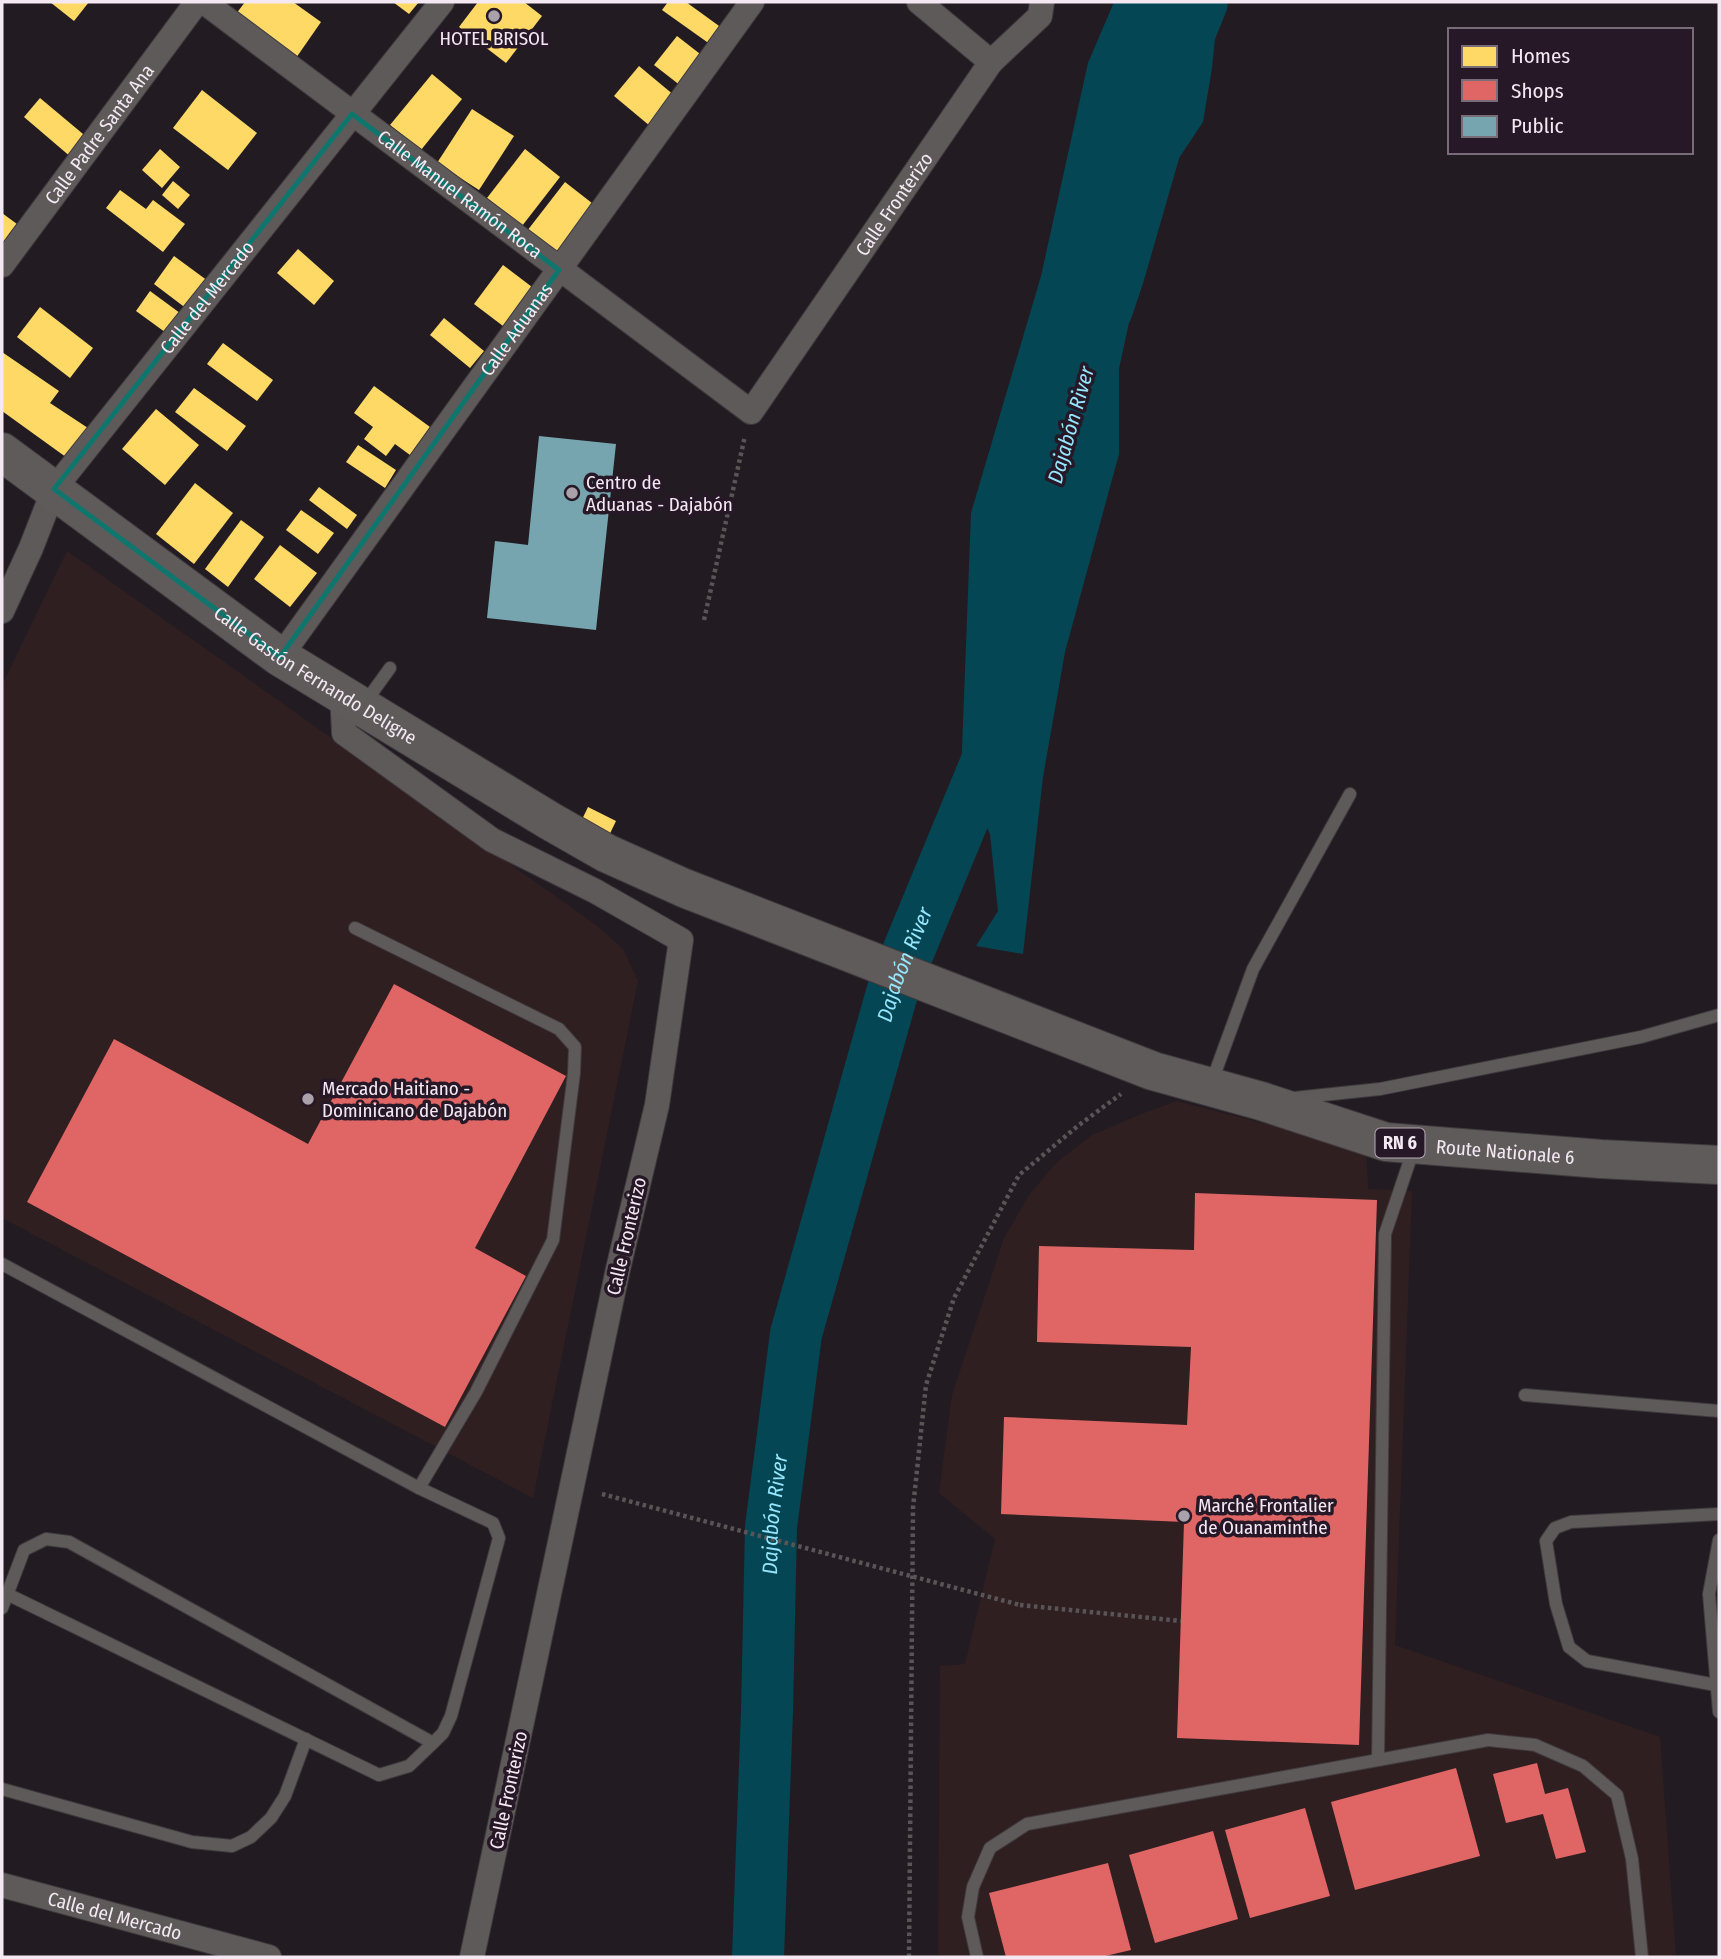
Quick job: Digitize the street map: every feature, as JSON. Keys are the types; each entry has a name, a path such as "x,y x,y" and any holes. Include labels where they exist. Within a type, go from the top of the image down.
{"main road":[{"name":"Calle Gastón Fernando Deligne","path":"2,452 280,657 606,853 1096,1048"},
{"name":"Route Nationale 6","path":"1096,1048 1153,1070 1261,1101 1387,1142 1601,1159 1719,1165"}],"street":[{"name":"Calle Padre Santa Ana","path":"2,265 197,2"},
{"name":"Calle Manuel Ramón Roca","path":"204,2 751,412"},
{"name":"Calle del Mercado","path":"2,611 54,489 442,2"},
{"name":"Calle Aduanas","path":"280,657 752,2"},
{"path":"919,2 991,62"},
{"name":"Calle Fronterizo","path":"751,412 991,62 1040,16 1042,2"},
{"name":"Calle Fronterizo","path":"352,700 344,733 481,833 595,891 681,940 657,1105 615,1283 472,1957"},
{"name":"Calle del Mercado","path":"2,1885 269,1957"}],"lane":[{"path":"352,700 390,668"},
{"path":"1210,1087 1253,969 1350,794"},
{"path":"355,928 559,1029 575,1047 553,1240 475,1392 419,1488"},
{"path":"1261,1101 1393,1086 1641,1037 1719,1015"},
{"path":"1378,1760 1385,1234 1415,1144"},
{"path":"2,1264 419,1488 493,1523 499,1538 451,1716 443,1733 409,1766 379,1775 7,1594"},
{"path":"1525,1395 1719,1411"},
{"path":"1716,1685 1587,1661 1569,1647 1556,1604 1546,1541 1555,1528 1571,1522 1719,1514"},
{"path":"2,1608 24,1550 46,1539 69,1542 433,1743"},
{"path":"1719,1540 1709,1594 1719,1712"},
{"path":"2,1789 192,1842 232,1846 251,1837 271,1818 285,1796 306,1739"},
{"path":"977,1957 968,1917 972,1887 990,1848 1027,1824 1488,1740 1535,1745 1583,1766 1617,1795 1632,1859 1642,1957"}],"path":[{"path":"704,620 751,412"},
{"path":"909,1957 913,1508 926,1385 954,1298 1019,1175 1079,1125 1153,1070"},
{"path":"602,1494 1020,1605 1181,1621"}],"highlighted area":[{"path":"352,114 559,270 280,657 54,489"}],"shaded area":[{"name":"Mercado Haitiano - Dominicano de Dajabón","path":"67,551 596,925 623,949 638,981 533,1498 2,1218 2,685"},
{"name":"Marché Frontalier de Ouanaminthe","path":"1177,1101 1366,1150 1368,1189 1412,1191 1395,1645 1660,1737 1676,1957 938,1957 940,1666 965,1664 995,1539 939,1493 952,1395 1004,1238 1029,1195 1056,1163 1092,1135"}],"water":[{"path":"1114,2 1213,2 1215,38 1203,122 1177,161 1136,178 1125,232 1140,271 1119,369 1119,454 1065,652 1043,777 1023,954 976,946 998,911 990,834 961,776 971,513 1041,276 1088,63"}],"building: Homes":[{"path":"50,2 89,2 74,21"},
{"path":"245,2 293,2 321,22 296,58 236,14"},
{"path":"393,2 419,2 409,14"},
{"path":"478,2 524,2 542,16 506,63 459,27"},
{"path":"668,2 686,2 726,31 714,47 662,10"},
{"path":"677,36 704,57 681,86 654,65"},
{"path":"639,66 675,96 650,126 614,96"},
{"path":"432,74 462,99 421,150 390,125"},
{"path":"202,90 257,133 228,170 173,128"},
{"path":"40,98 89,139 72,158 24,117"},
{"path":"472,109 514,136 479,190 437,163"},
{"path":"160,149 180,167 162,188 142,170"},
{"path":"525,149 560,177 522,226 487,198"},
{"path":"173,181 190,195 178,209 162,195"},
{"path":"565,182 597,207 559,256 527,231"},
{"path":"120,190 146,209 153,200 185,224 163,252 106,208"},
{"path":"2,213 17,224 9,234 16,240 2,247"},
{"path":"298,249 334,281 314,305 277,273"},
{"path":"174,256 208,281 187,309 154,284"},
{"path":"503,265 532,287 503,326 474,304"},
{"path":"150,291 184,316 169,335 136,311"},
{"path":"40,307 93,348 70,378 17,337"},
{"path":"444,318 484,351 470,368 430,335"},
{"path":"223,343 273,380 257,401 207,364"},
{"path":"2,352 59,391 50,403 94,432 70,460 2,411"},
{"path":"374,386 430,427 410,455 395,444 386,456 364,439 373,427 354,413"},
{"path":"194,388 246,426 227,451 175,412"},
{"path":"156,409 199,445 165,485 122,449"},
{"path":"358,445 396,470 385,488 346,462"},
{"path":"195,483 233,513 194,564 156,534"},
{"path":"319,487 357,515 347,529 309,500"},
{"path":"301,510 334,533 318,554 286,530"},
{"path":"241,520 264,537 228,587 205,569"},
{"path":"280,545 317,573 290,607 254,579"},
{"path":"588,807 616,821 604,846 576,832"}],"building: Shops":[{"path":"394,984 566,1076 475,1248 526,1276 445,1427 27,1202 114,1039 308,1144"},
{"path":"1195,1193 1377,1200 1359,1745 1177,1738 1184,1522 1001,1514 1004,1417 1187,1425 1191,1347 1037,1342 1039,1246 1194,1250"},
{"path":"1537,1763 1545,1794 1568,1788 1586,1852 1556,1859 1543,1814 1506,1823 1493,1774"},
{"path":"1456,1768 1480,1856 1355,1890 1331,1802"},
{"path":"1305,1808 1330,1896 1250,1918 1225,1830"},
{"path":"1213,1831 1238,1919 1155,1943 1129,1855"},
{"path":"1108,1863 1131,1950 1101,1957 1006,1957 989,1893"}],"building: Public":[{"name":"Centro de Aduanas - Dajabón","path":"539,436 616,444 596,630 487,618 495,541 528,545"}],"waterway":[{"name":"Dajabón River","path":"1107,309 1185,44 1202,2"},
{"name":"Dajabón River","path":"758,1957 771,1527 796,1334 894,986 999,732"}],"place":[{"name":"HOTEL BRISOL","path":"494,16"},
{"name":"Centro de Aduanas - Dajabón","path":"572,493"},
{"name":"Mercado Haitiano - Dominicano de Dajabón","path":"308,1099"},
{"name":"Marché Frontalier de Ouanaminthe","path":"1184,1516"}]}
